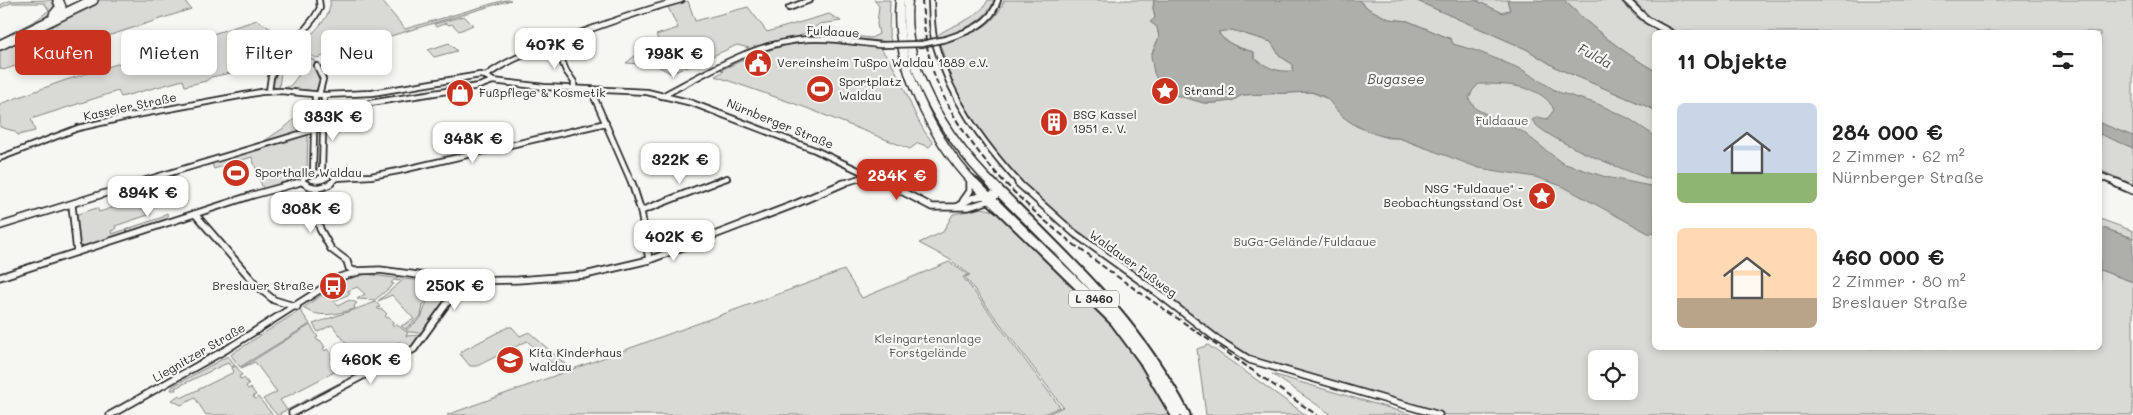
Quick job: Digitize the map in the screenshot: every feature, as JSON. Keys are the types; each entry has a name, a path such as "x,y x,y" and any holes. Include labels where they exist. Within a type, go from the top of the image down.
{"highway":[{"path":"42,23 59,10 61,5 58,0"},
{"path":"0,45 42,23 93,0"}],"main road":[{"name":"L 3460","path":"900,0 899,34 915,88 940,137 970,179 1105,310 1134,345 1176,415"},
{"name":"L 3460","path":"908,0 908,32 924,86 937,116 971,164 1070,260 1132,329 1150,354 1185,415"}],"street":[{"path":"319,0 320,8 314,18 273,72 269,91 319,95 372,93 465,77 486,76 493,69 552,45 638,12 681,0"},
{"path":"789,8 810,0"},
{"name":"Waldauer Fußweg","path":"931,0 935,46 953,93 970,123 993,154 1020,185 1074,233 1159,294 1217,339 1250,360 1440,415"},
{"name":"Fuldaaue","path":"662,96 740,58 775,44 822,39 881,45 922,44 946,39 982,23 994,12 998,0"},
{"path":"1626,0 1646,20 1665,30"},
{"path":"552,45 558,51 566,71 574,82 574,90"},
{"path":"313,172 319,95 323,79 317,66"},
{"name":"Nürnberger Straße","path":"486,76 493,81"},
{"name":"Nürnberger Straße","path":"370,103 480,86 493,81 574,90 634,91 692,103 751,124 870,175 932,207 960,204 969,207 999,193"},
{"path":"406,88 412,95"},
{"path":"591,90 641,211 649,260"},
{"name":"Kasseler Straße","path":"0,158 88,126 269,91"},
{"path":"319,95 323,127 322,171"},
{"path":"0,277 260,192 302,182 317,188 328,186 336,178 371,176 398,171 606,123"},
{"path":"0,226 323,127"},
{"path":"302,182 304,177 313,172 322,171 333,174 336,178"},
{"path":"317,188 314,204 320,229 331,249 346,261 348,266 358,272 380,270 463,281 542,279 585,275 649,260 793,205 847,182 870,175"},
{"path":"2102,177 2133,190"},
{"path":"641,211 727,178"},
{"path":"960,204 970,191 970,179"},
{"path":"72,205 77,252"},
{"path":"195,214 259,288 274,300 297,307"},
{"name":"Liegnitzer Straße","path":"110,415 166,386 297,307 340,277 348,266"},
{"name":"Liegnitzer Straße","path":"340,277 358,272"},
{"path":"292,413 414,349 463,281"}],"green space":[{"path":"52,0 54,9 43,19 22,30 17,30 38,19 49,10 44,3 11,3 0,8 0,5 9,1"},
{"path":"98,0 184,0 191,9 126,30 121,30 121,32 111,35 111,30 37,30"},
{"path":"330,0 381,0 405,29 505,0 511,0 392,36 392,30 321,30 321,57 317,58 311,56 311,34 328,14"},
{"path":"874,0 890,0 889,33 891,42 826,36 804,36 835,34 871,38 879,34 877,24 879,6"},
{"path":"988,0 994,0 991,8 985,15 962,30 936,38 939,34 976,14"},
{"name":"BuGa-Gelände/Fuldaaue","path":"1004,0 1154,0 1153,8 1159,37 1151,55 1172,94 1204,103 1214,103 1231,101 1242,95 1311,92 1328,99 1340,114 1356,126 1387,138 1399,138 1426,148 1453,44 1451,39 1408,21 1389,19 1369,9 1358,0 1415,0 1526,49 1557,68 1652,109 1652,350 2102,350 2102,271 2133,282 2133,415 1446,415 1247,357 1176,302 1094,246 1023,184 972,122 956,93 940,44 960,38 987,25 1000,10"},
{"path":"1475,0 1507,0 1510,10 1500,12"},
{"path":"1564,0 1620,0 1635,16 1655,30 1652,30 1652,69 1607,38"},
{"path":"1633,0 2133,0 2133,185 2102,171 2102,30 1674,30 1653,19"},
{"path":"688,1 695,21 748,7 767,32 829,14 841,21 820,24 798,37 766,44 730,59 749,48 737,45 686,68 684,67 670,73 656,65 626,63 646,47 660,43 656,35 678,28 667,5"},
{"path":"464,16 473,25 459,31 452,24 446,23 436,27 434,24"},
{"path":"257,20 273,30 227,30 227,74 185,86 183,80 121,97 118,91 31,119 35,131 18,135 14,131 0,127 0,104 82,75 111,75 111,66 121,63 121,75 217,75 217,33"},
{"path":"1232,30 1271,42 1280,56 1292,64 1294,72 1268,67 1254,58 1254,52 1228,42 1218,31"},
{"path":"15,31 15,34 0,42 0,39"},
{"path":"15,41 15,66 3,70 0,68 0,48"},
{"name":"Sportplatz Waldau","path":"825,42 880,48 895,70 918,120 933,143 929,147 918,143 910,149 804,107 715,76 724,71 721,70 771,50 797,44"},
{"path":"449,43 457,51 434,57 428,50"},
{"path":"311,59 314,60 320,80 316,91 285,88 291,85 299,75 311,75"},
{"path":"281,75 279,88 273,87 275,76"},
{"path":"308,113 308,131 257,146 288,125 299,114"},
{"path":"308,133 307,168 293,179 263,189 252,157 214,169 212,164 141,185 141,184"},
{"path":"147,197 151,214 115,226 116,229 111,231 112,234 163,217 167,213 168,219 83,247 79,246 75,215 97,208 99,212"},
{"path":"982,208 995,211 1033,245 1107,320 1147,374 1172,415 1045,415 1063,407 965,277 970,275 949,259 919,243 943,232 953,214"},
{"path":"2102,220 2133,231 2133,238 2102,228"},
{"name":"Kleingartenanlage Forstgelände","path":"949,262 968,275 963,277 1060,407 1041,415 447,415 844,270 862,298"},
{"path":"366,274 401,279 399,281 394,280 391,283 394,284 375,300 357,299 365,294 357,287 348,291 350,294 334,301 338,306 349,300 357,303 354,306 355,309 335,314 316,314 303,308 344,280"},
{"path":"404,279 452,284 454,286 422,333 406,330 421,318 428,299 423,305 421,316 405,329 401,326 414,319 392,295 378,301"},
{"path":"376,302 380,307 377,308 379,310 382,309 387,314 385,316 394,322 391,324 397,325 408,333 406,336 421,335 410,348 400,354 401,350 405,347 400,342 363,360 368,366 373,364 378,366 357,376 351,371 356,368 354,366 349,368 341,360 354,353 332,325 318,332 313,324"},
{"path":"300,310 310,324 240,367 231,355 233,353"},
{"path":"310,325 318,337 316,338 318,341 320,340 325,347 323,348 325,351 327,349 333,356 331,358 333,360 336,359 344,367 280,400 287,410 280,413 281,415 277,415 263,399 277,392 255,362 241,368"},
{"path":"508,327 512,327 520,336 529,332 565,364 556,367 527,341 477,366 470,366 460,354 462,351"},
{"path":"1208,345 1306,415 1206,415 1197,349"},
{"path":"228,356 235,365 231,367 228,363 175,388 176,390 171,390 173,386"},
{"path":"236,366 242,375 239,376 240,379 244,378 249,384 246,386 248,389 251,388 256,395 253,396 255,399 258,397 273,415 206,415 195,398 181,405 172,400 179,395 181,398 234,372 232,368"},
{"path":"1272,374 1413,415 1332,415"},
{"path":"345,380 347,381 288,412 287,410"}],"water":[{"name":"Bugasee","path":"1154,0 1358,0 1369,9 1389,19 1408,21 1451,39 1453,44 1477,51 1521,69 1558,92 1598,104 1628,118 1652,134 1652,180 1569,146 1539,128 1532,120 1537,117 1547,119 1554,110 1549,101 1532,90 1510,85 1479,84 1473,90 1469,99 1476,109 1523,132 1562,163 1606,177 1652,186 1652,234 1562,186 1535,177 1479,168 1399,138 1391,138 1368,131 1347,120 1329,100 1311,92 1242,95 1232,101 1214,103 1204,103 1172,94 1160,85 1154,73 1151,56 1159,37 1157,27 1150,22 1155,18","holes":["1232,30 1271,42 1280,56 1292,64 1293,71 1282,71 1268,67 1254,58 1254,52 1228,42 1218,32"]},
{"name":"Fulda","path":"1415,0 1475,0 1503,13 1510,10 1507,0 1564,0 1607,38 1652,69 1652,109 1557,68 1526,49"},
{"path":"2102,124 2133,136 2133,148 2102,135"},
{"path":"2102,228 2133,238 2133,282 2102,271"}],"railway":[{"path":"922,0 929,56 940,89 960,126 984,159 1012,190 1075,245 1317,415"}],"place":[{"name":"Vereinsheim TuSpo Waldau 1889 e.V.","path":"758,63"},
{"name":"Sportplatz Waldau","path":"820,89"},
{"name":"Strand 2","path":"1165,91"},
{"name":"Fußpflege & Kosmetik","path":"460,93"},
{"name":"BSG Kassel 1951 e. V.","path":"1054,122"},
{"name":"Sporthalle Waldau","path":"236,173"},
{"name":"NSG \"Fuldaaue\" - Beobachtungsstand Ost","path":"1542,196"},
{"name":"Breslauer Straße","path":"333,286"},
{"name":"Kita Kinderhaus Waldau","path":"510,360"}]}
